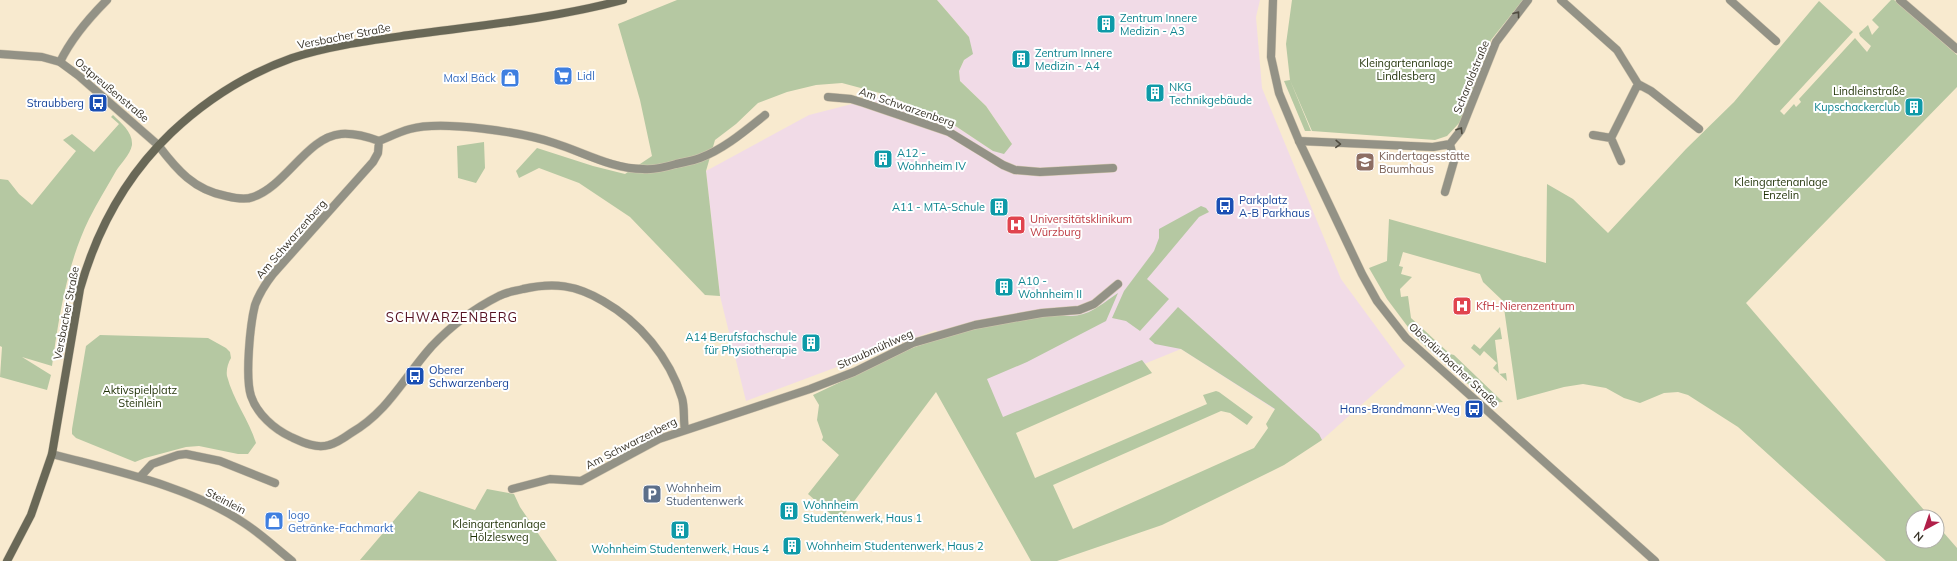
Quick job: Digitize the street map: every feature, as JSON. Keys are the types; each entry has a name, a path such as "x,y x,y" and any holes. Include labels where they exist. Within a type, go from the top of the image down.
{"main road":[{"name":"Versbacher Straße","path":"7,561 31,514 52,454 79,296 87,264 116,200 137,170 158,145 181,123 221,92 252,75 291,59 317,51 387,38 564,13 623,0"}],"street":[{"path":"60,62 66,51 94,13 107,0"},
{"name":"Oberdürrbacher Straße","path":"1273,0 1270,57 1279,93 1299,141 1362,274 1377,301 1406,338 1655,561"},
{"name":"Scharoldstraße","path":"1450,144 1462,130 1496,42 1528,0"},
{"path":"1561,0 1617,50 1638,84 1652,91 1699,129"},
{"path":"1730,0 1776,41"},
{"path":"1900,0 1957,49"},
{"name":"Ostpreußenstraße","path":"0,54 42,56 60,62 80,76 158,145"},
{"path":"1611,138 1638,84"},
{"name":"Am Schwarzenberg","path":"828,97 851,99 949,132 1003,165 1015,170 1040,172 1113,168"},
{"path":"158,145 169,160 192,183 205,190 234,198 252,198 273,187 318,143 340,134 379,141 410,128 434,125 454,126 521,134 553,143 602,161 626,168 644,170 664,167 700,158 727,144 765,115"},
{"path":"1593,135 1611,138"},
{"path":"1611,138 1621,160"},
{"name":"Am Schwarzenberg","path":"379,141 378,153 373,162 273,274 265,285 255,305 248,380 251,395 256,405 271,423 286,435 304,443 321,446 336,442 368,424 380,413 429,350 456,323 500,295 535,286 564,285 589,293 619,310 642,331 661,353 674,377 682,399 685,430 659,439 581,481 550,478 512,489"},
{"path":"1299,141 1433,147 1450,144 1454,161 1445,192"},
{"name":"Straubmühlweg","path":"685,430 854,372 913,343 975,325 1042,313 1079,310 1094,304 1118,284"},
{"name":"Steinlein","path":"52,454 140,477 204,501 244,523 292,561"},
{"path":"140,477 152,464 178,455 186,454 220,461 275,483"}],"shaded area":[{"name":"Universitätsklinikum Würzburg","path":"937,0 1260,0 1256,17 1262,88 1341,279 1405,366 1322,440 1181,349 999,423 936,330 746,401 720,296 706,171 809,115 887,95 954,125 993,151 1012,144 986,106 960,81 959,71 964,60 969,37"}],"green space":[{"path":"677,0 937,0 969,37 973,54 964,60 959,71 960,81 986,106 1012,144 1004,154 993,151 954,125 887,95 842,83 816,85 787,92 758,103 736,124 715,140 706,171 720,296 705,295 630,217 579,183 539,168 519,178 516,171 537,148 593,166 625,174 652,156 640,100 618,24"},
{"name":"Kleingartenanlage Lindlesberg","path":"1292,0 1523,0 1491,40 1461,121 1447,136 1435,140 1312,131 1290,80 1286,44"},
{"path":"1891,0 1894,0 1900,4 1957,55 1957,87 1746,303 1923,509 1905,509 1905,549 1945,549 1945,534 1957,548 1957,561 1886,561 1738,427 1688,395 1678,392 1664,393 1640,403 1624,398 1606,388 1583,384 1564,387 1517,400 1503,301 1483,282 1480,274 1403,252 1399,266 1403,267 1401,274 1412,277 1400,289 1401,297 1408,296 1411,318 1450,354 1454,355 1503,402 1491,403 1486,400 1488,397 1479,390 1477,392 1417,339 1387,299 1369,268 1387,261 1389,219 1546,263 1547,184 1573,199 1608,233 1686,149 1734,102 1819,1 1853,32 1780,111 1784,115 1794,104 1796,107 1801,102 1799,99 1855,38 1867,52 1871,46 1860,36 1859,33 1868,25 1872,35 1879,27 1872,20"},
{"path":"1290,80 1311,131 1305,131 1284,81"},
{"path":"113,115 129,132 132,145 92,213 81,236 69,272 61,309 52,366 22,357 51,375 47,390 0,377 2,347 0,346 0,179 8,180 19,194 32,205 76,151 63,140 72,134 94,152 119,124 111,117"},
{"path":"484,142 485,168 476,183 458,178 457,146"},
{"path":"1201,206 1206,208 1209,212 1199,217 1147,279 1169,299 1140,331 1126,321 1112,318 1124,291 1154,251 1159,238 1159,229"},
{"path":"1118,293 1106,321 1027,362 987,379 1003,417 1142,360 1152,373 1016,433 1035,478 1207,404 1203,395 1216,391 1253,417 1247,425 1230,413 1221,411 1053,485 1073,529 1254,448 1268,428 1266,424 1275,409 1181,349 1155,344 1149,339 1178,307 1319,434 1322,440 1284,465 1162,525 1057,561 1031,561 936,392 840,520 834,517 808,494 839,455 822,440 823,437 817,420 819,405 813,395 912,348 968,329 1056,314 1074,316 1089,312"},
{"path":"1500,327 1502,339 1495,340 1499,374 1493,368 1497,363 1484,351 1480,356 1471,348 1474,344 1480,349"},
{"name":"Aktivspielplatz Steinlein","path":"100,335 208,338 226,348 230,352 231,358 228,364 227,376 256,443 248,454 238,454 199,446 186,447 135,462 76,438 72,434 72,429 86,346"},
{"path":"1506,373 1507,381 1499,374"},
{"name":"Kleingartenanlage Hölzlesweg","path":"487,489 514,494 520,507 557,561 360,560 419,491 475,510"}],"place":[{"name":"Zentrum Innere Medizin - A3","path":"1106,24"},
{"name":"Zentrum Innere Medizin - A4","path":"1021,59"},
{"name":"Lidl","path":"563,76"},
{"name":"Maxl Bäck","path":"510,78"},
{"name":"NKG Technikgebäude","path":"1155,93"},
{"name":"Straubberg","path":"98,103"},
{"name":"Kupschackerclub","path":"1914,107"},
{"name":"A12 - Wohnheim IV","path":"883,159"},
{"name":"Kindertagesstätte Baumhaus","path":"1365,162"},
{"name":"Parkplatz A-B Parkhaus","path":"1225,206"},
{"name":"A11 - MTA-Schule","path":"999,207"},
{"name":"Universitätsklinikum Würzburg","path":"1016,225"},
{"name":"A10 - Wohnheim II","path":"1004,287"},
{"name":"KfH-Nierenzentrum","path":"1462,306"},
{"name":"A14 Berufsfachschule für Physiotherapie","path":"811,343"},
{"name":"Oberer Schwarzenberg","path":"415,376"},
{"name":"Hans-Brandmann-Weg","path":"1474,409"},
{"name":"Wohnheim Studentenwerk","path":"652,494"},
{"name":"Wohnheim Studentenwerk, Haus 1","path":"789,511"},
{"name":"logo Getränke-Fachmarkt","path":"274,521"},
{"name":"Wohnheim Studentenwerk, Haus 4","path":"680,530"},
{"name":"Wohnheim Studentenwerk, Haus 2","path":"792,546"}],"district":[{"name":"SCHWARZENBERG","path":"452,317"}],"park label":[{"name":"Lindleinstraße","path":"1869,91"},
{"name":"Kleingartenanlage Enzelin","path":"1781,188"}]}
